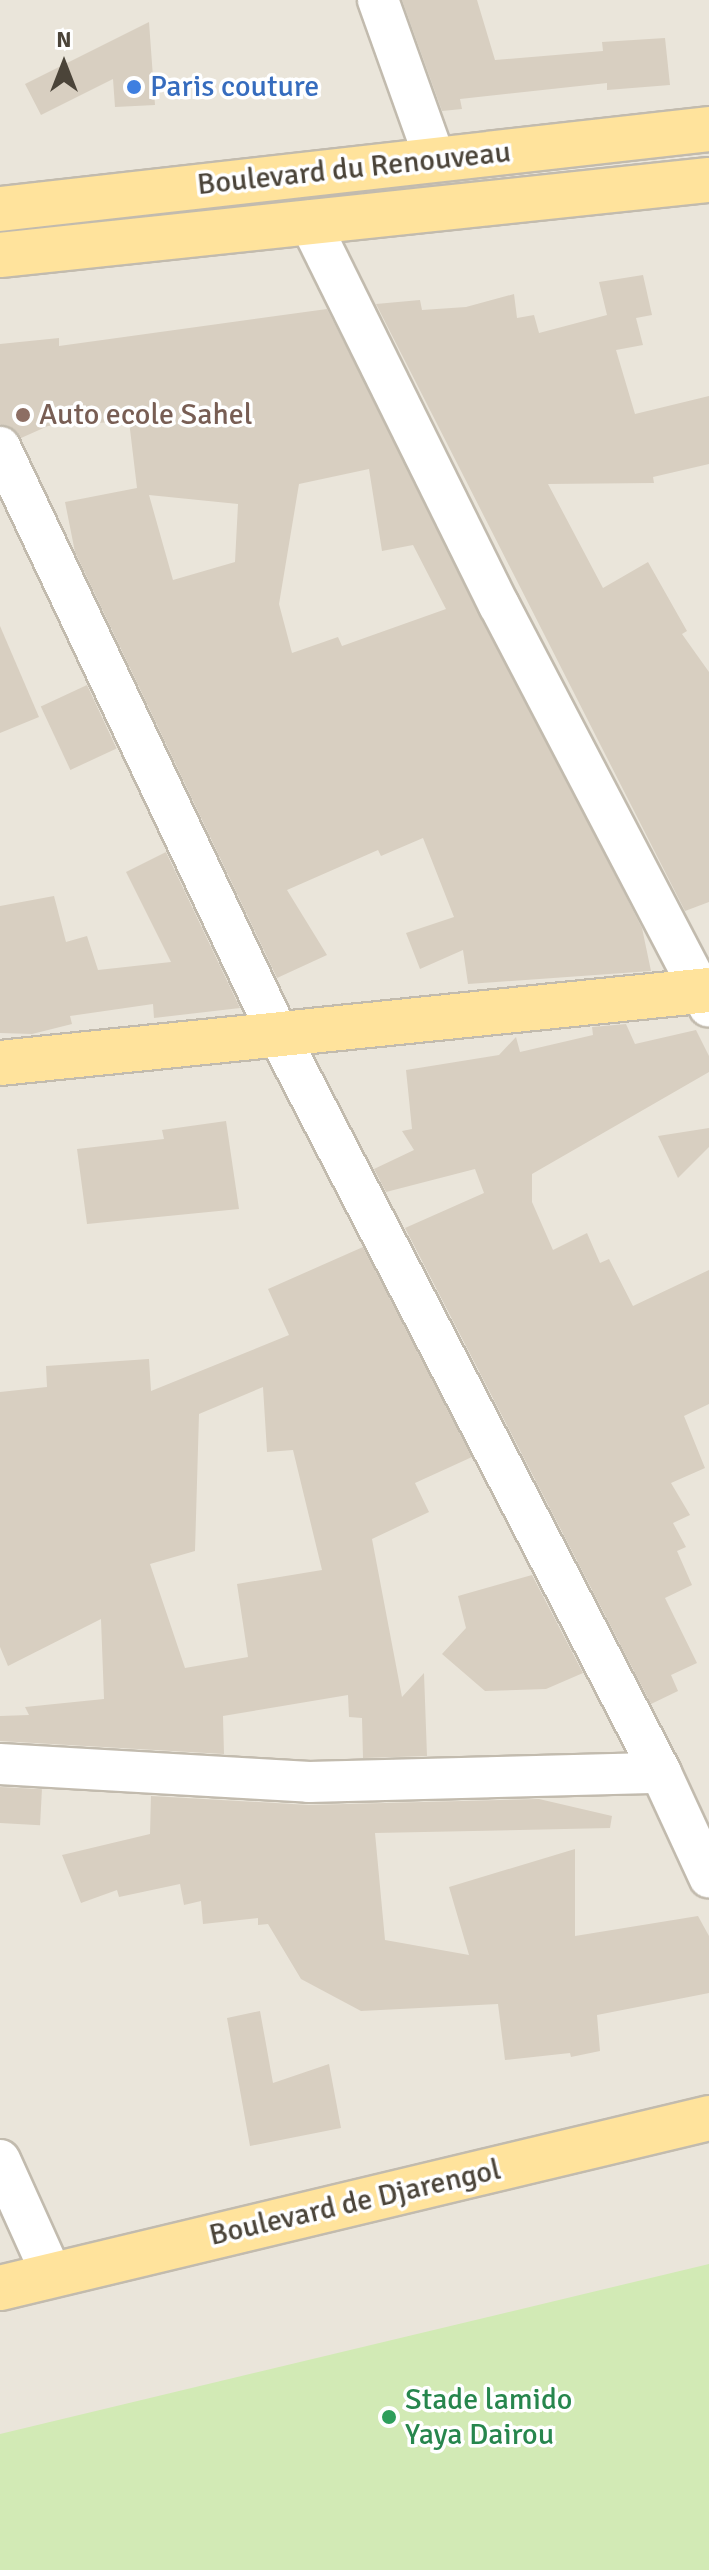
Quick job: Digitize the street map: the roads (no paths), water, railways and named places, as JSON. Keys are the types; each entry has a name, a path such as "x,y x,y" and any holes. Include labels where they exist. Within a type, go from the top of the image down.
{"main road":[{"name":"Boulevard du Renouveau","path":"0,209 709,129"},
{"name":"Boulevard du Renouveau","path":"0,255 709,180"},
{"path":"0,1063 707,995"},
{"name":"Boulevard de Djarengol","path":"0,2288 709,2118"}],"street":[{"path":"378,0 435,159"},
{"path":"309,221 499,605 707,995"},
{"path":"0,447 278,1034 661,1773 709,1877"},
{"path":"0,1764 309,1782 661,1773"},
{"path":"0,2160 52,2275"}],"place":[{"name":"Paris couture","path":"134,87"},
{"name":"Auto ecole Sahel","path":"23,415"},
{"name":"Stade lamido Yaya Dairou","path":"389,2417"}]}
